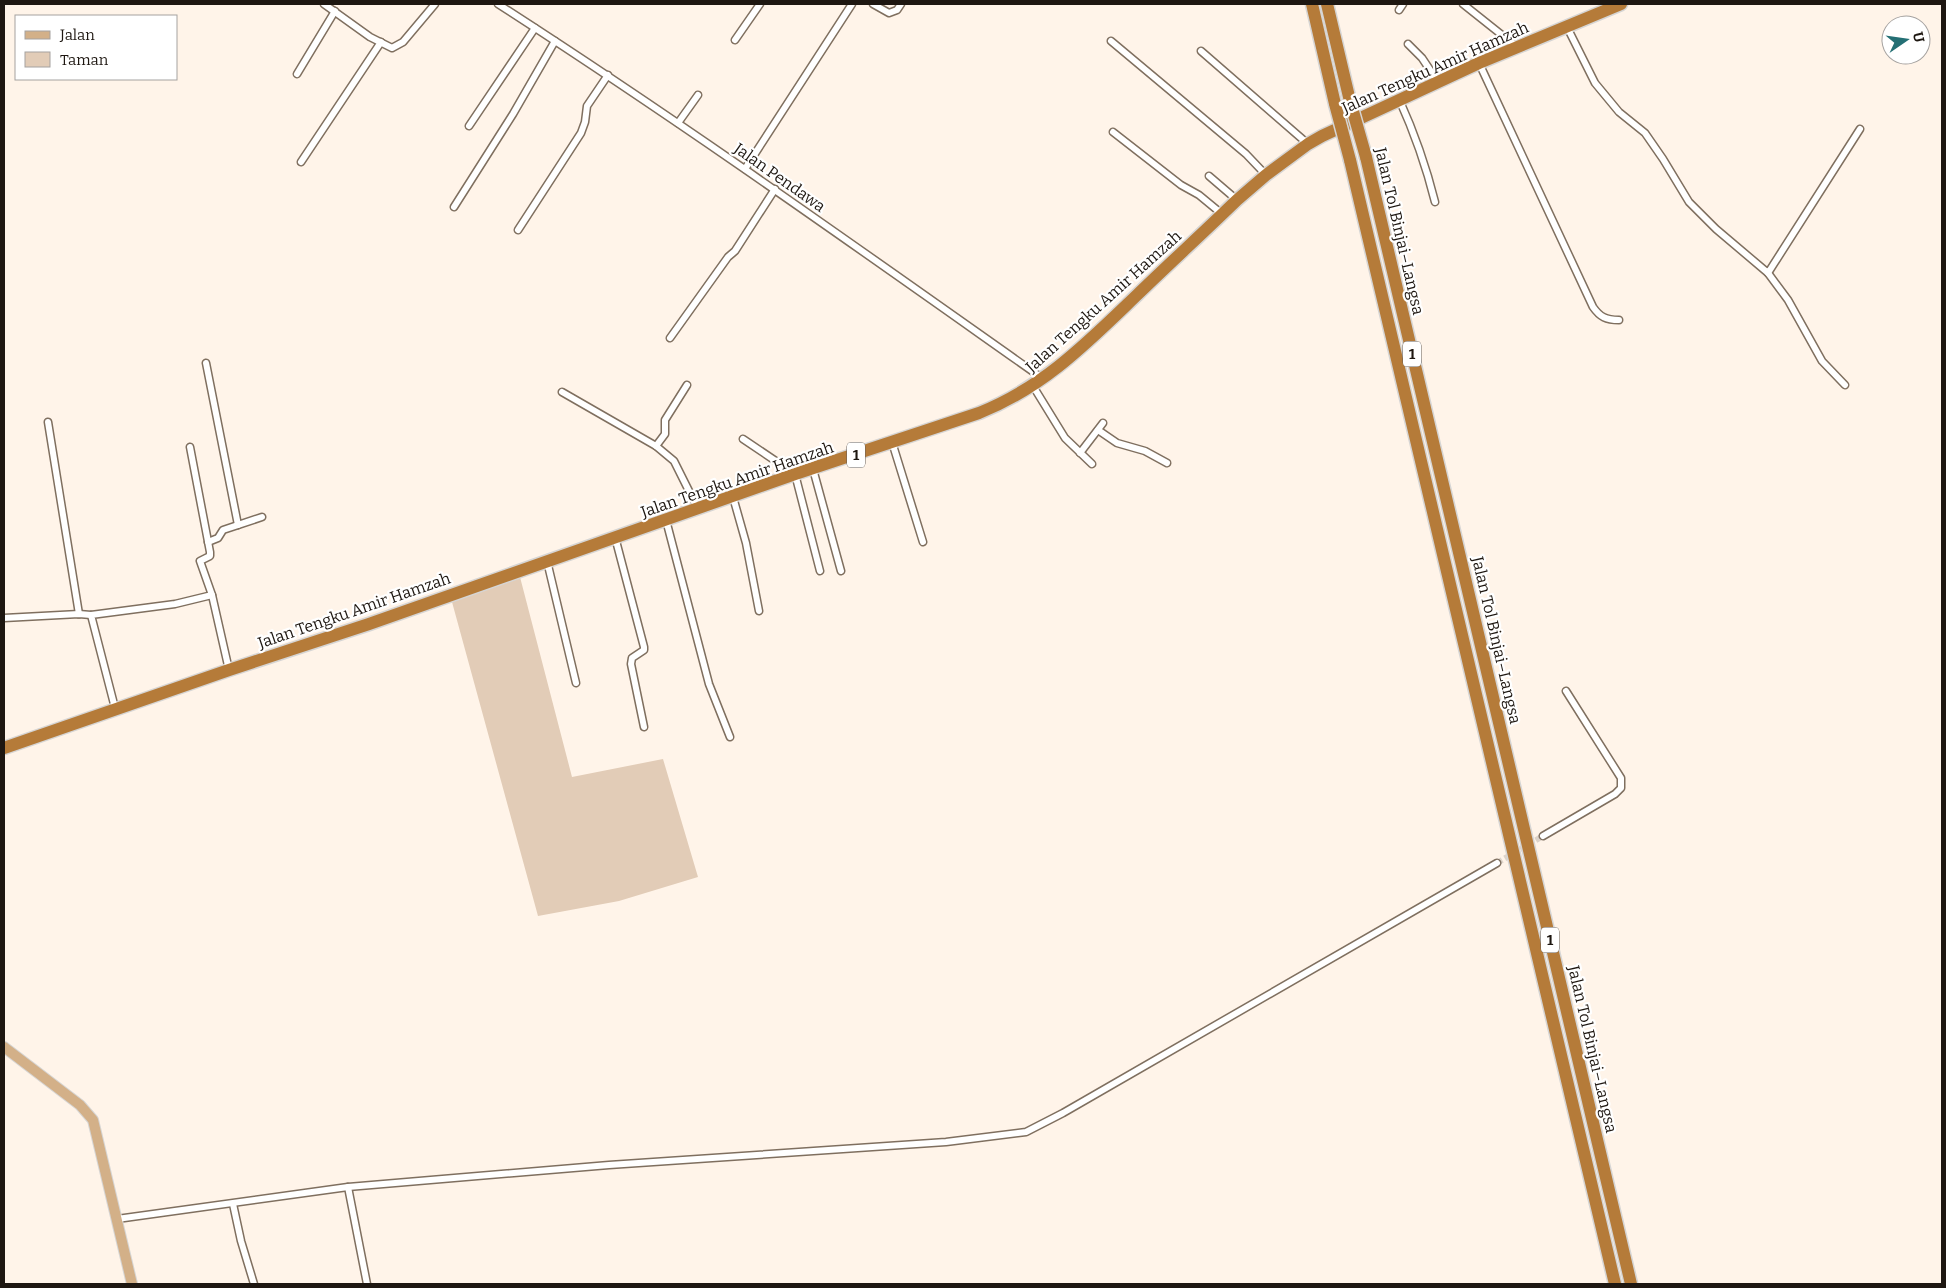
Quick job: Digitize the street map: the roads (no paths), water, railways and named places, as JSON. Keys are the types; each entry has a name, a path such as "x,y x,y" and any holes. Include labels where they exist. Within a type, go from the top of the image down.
{"highway":[{"name":"Jalan Tol Binjai–Langsa","path":"1312,4 1615,1284"},
{"name":"Jalan Tol Binjai–Langsa","path":"1328,4 1350,101 1366,157 1631,1284"},
{"name":"Jalan Tengku Amir Hamzah","path":"4,748 993,407 1038,382 1102,328 1237,200 1266,175 1308,144 1399,99 1479,63 1621,4"}],"main road":[{"path":"4,1047 80,1105 91,1117 132,1284"}],"street":[{"path":"324,4 370,37 388,47 399,45 409,36 435,4"},
{"name":"Jalan Pendawa","path":"498,4 608,75 745,168 1038,382"},
{"path":"735,40 760,4"},
{"path":"745,168 852,4"},
{"path":"873,4 889,13 897,10 901,4"},
{"path":"1464,4 1518,48"},
{"path":"297,74 335,11"},
{"path":"1566,27 1595,83 1619,112 1645,133 1689,202 1716,229 1768,274 1788,300 1822,361 1845,385"},
{"path":"469,126 535,28"},
{"path":"454,207 513,114 555,41"},
{"path":"1111,41 1246,154 1266,175"},
{"path":"300,162 381,42"},
{"path":"1408,44 1422,58 1438,82"},
{"path":"1200,51 1308,144"},
{"path":"1479,63 1593,307 1599,315 1607,320 1619,320"},
{"path":"518,230 581,133 585,122 587,106 608,75"},
{"path":"678,124 698,95"},
{"path":"1399,99 1411,124 1435,202"},
{"path":"1768,274 1860,129"},
{"path":"1113,132 1222,214"},
{"path":"1209,176 1237,200"},
{"path":"670,338 728,257 735,251 775,189"},
{"path":"206,363 238,525"},
{"path":"1038,382 1059,430 1092,464"},
{"path":"656,446 665,434 665,420 687,385"},
{"path":"562,392 656,446 674,461 698,509"},
{"path":"48,422 78,614"},
{"path":"1080,452 1103,423"},
{"path":"1098,430 1117,444 1145,451 1167,463"},
{"path":"743,439 795,474 820,571"},
{"path":"892,442 922,542"},
{"path":"190,447 210,555 200,561 212,595 229,670"},
{"path":"813,469 841,571"},
{"path":"733,497 746,543 759,611"},
{"path":"208,542 218,538 223,530 262,517"},
{"path":"666,520 707,676 730,737"},
{"path":"615,537 644,647 644,650 632,658 631,664 644,727"},
{"path":"546,561 576,683"},
{"path":"4,618 90,615 175,604 212,595"},
{"path":"90,615 116,708"},
{"path":"1543,836 1615,794 1621,788 1622,778 1566,691"},
{"path":"117,1219 348,1187 609,1165 946,1142 1026,1132 1063,1113 1497,863"},
{"path":"348,1187 367,1284"},
{"path":"233,1204 241,1241 254,1284"}],"tunnel":[{"path":"1497,863 1543,836"}]}
